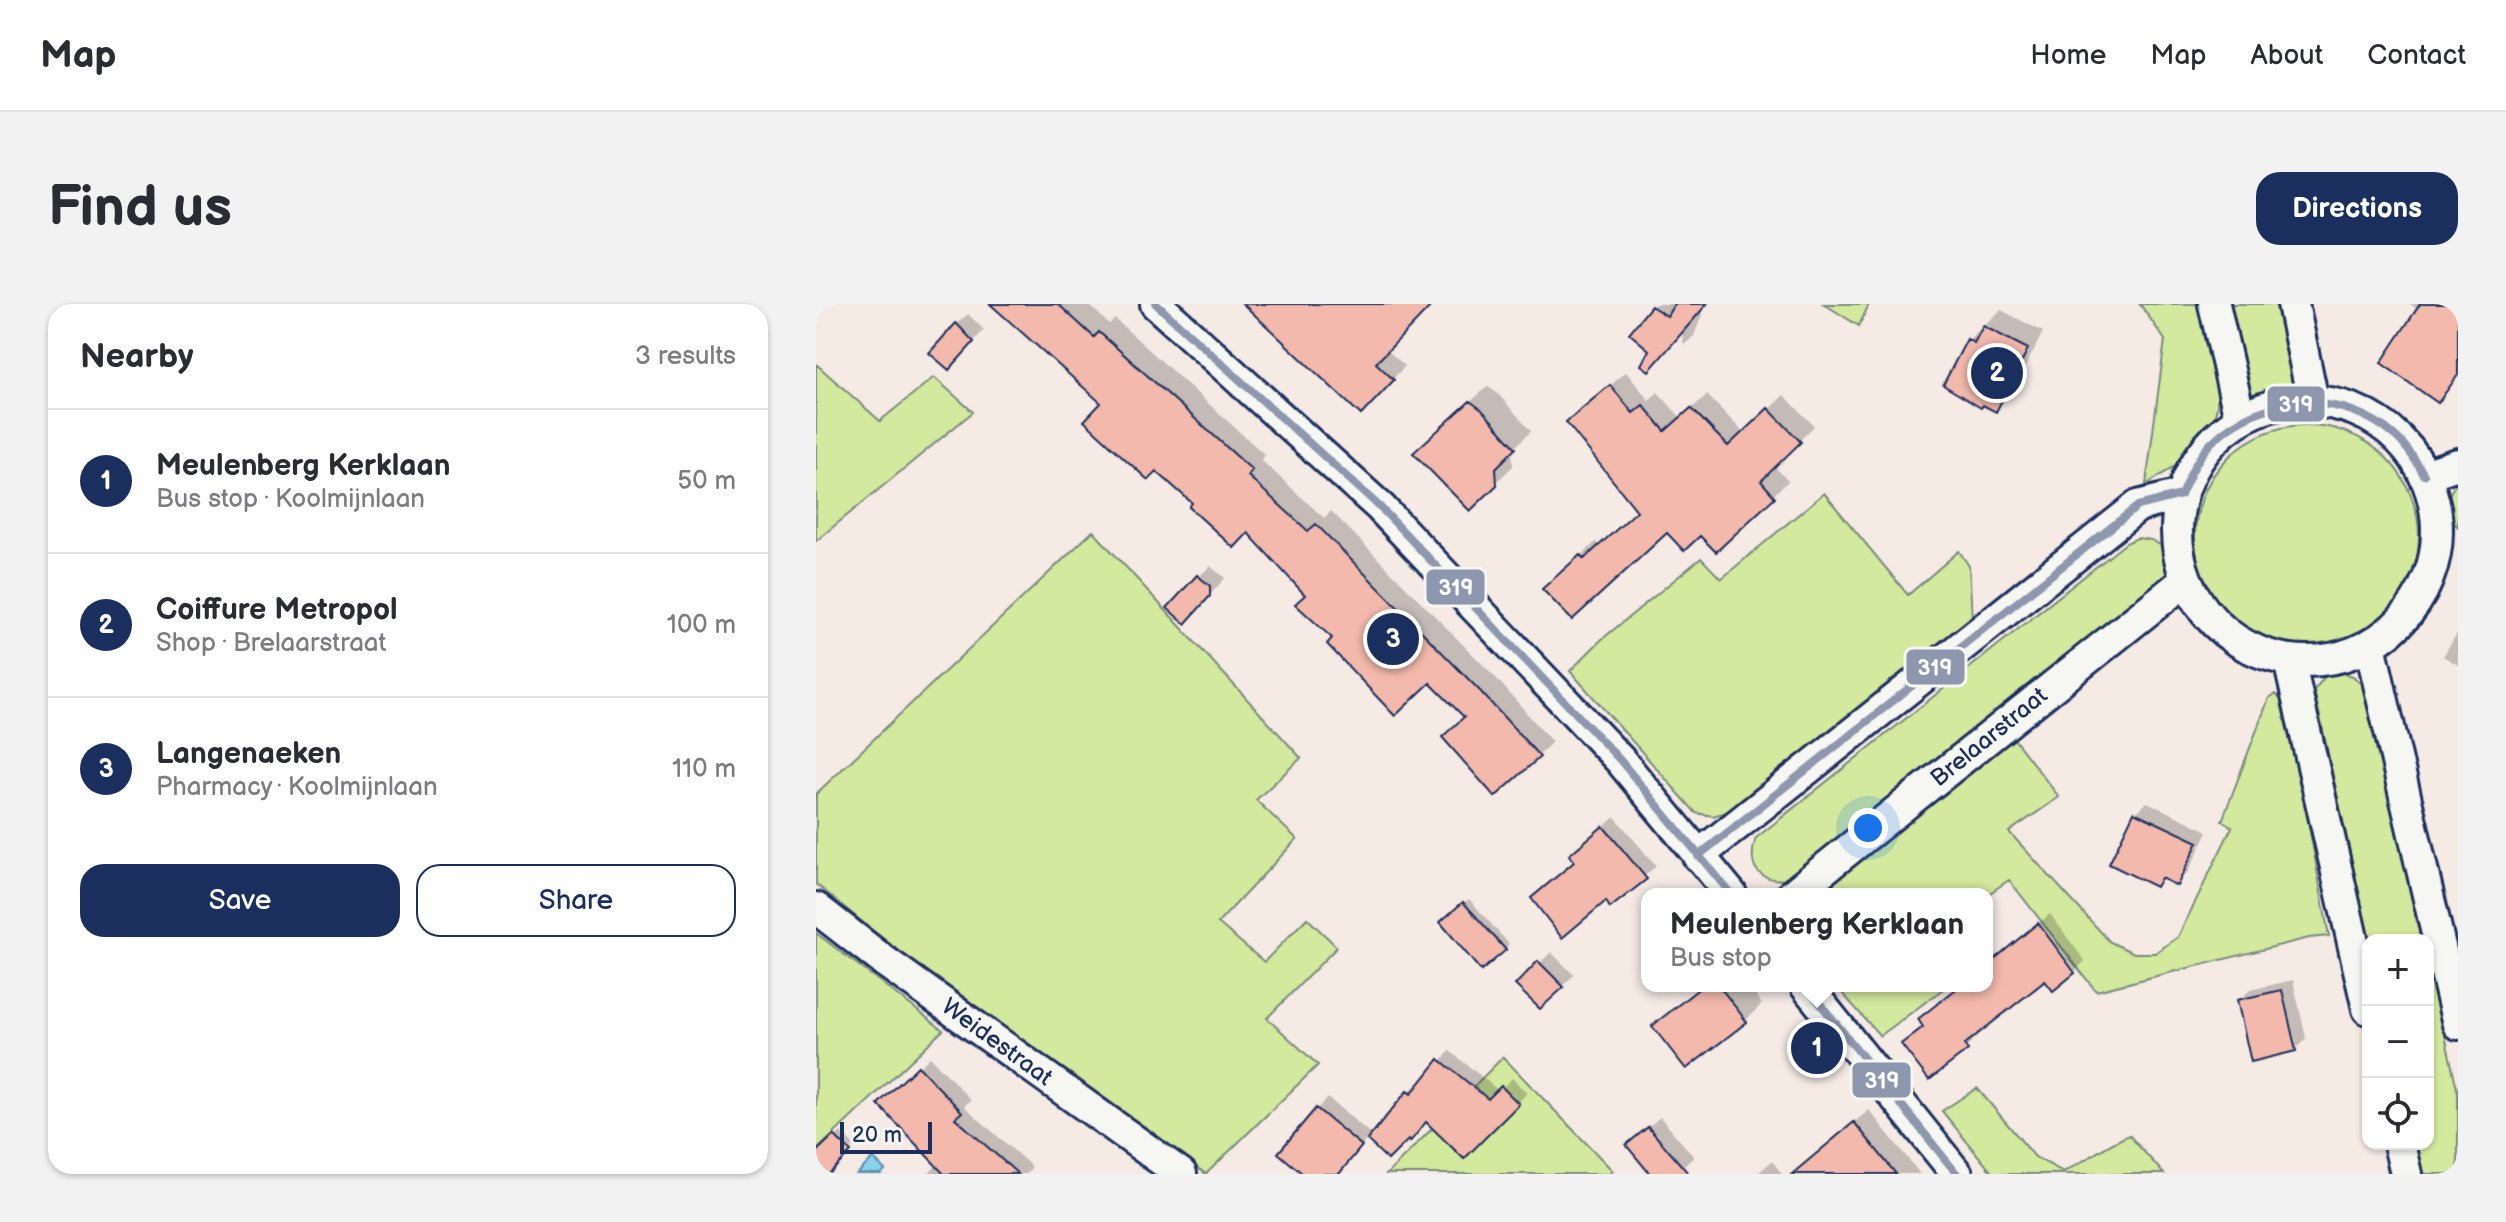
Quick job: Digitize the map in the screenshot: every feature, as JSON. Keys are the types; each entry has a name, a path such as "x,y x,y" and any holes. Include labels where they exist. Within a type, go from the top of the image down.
{"street":[{"path":"1156,304 1380,507 1620,760 1726,888"},
{"path":"2214,304 2240,419"},
{"path":"2293,304 2313,401"},
{"path":"2313,401 2355,411 2393,434 2424,475 2448,540 2406,616 2370,645 2337,658 2289,660 2255,651 2227,635 2203,611 2186,580 2176,531 2181,495 2194,465 2213,441 2240,419 2268,407 2313,401"},
{"path":"2424,475 2458,464"},
{"path":"1698,856 2138,506 2181,495"},
{"name":"Brelaarstraat","path":"1801,888 2186,580"},
{"path":"2370,645 2456,1006"},
{"path":"2289,660 2367,1006"},
{"name":"Weidestraat","path":"816,908 884,961 1181,1174"},
{"path":"1811,992 1957,1174"},
{"path":"2400,1150 2406,1174"}],"green space":[{"path":"1824,304 1869,304 1859,326"},
{"path":"2140,304 2204,304 2215,354 2218,391 2213,424 2205,438 2185,458 2146,485 2165,340"},
{"path":"2224,304 2281,304 2296,370 2287,396 2268,402 2249,396"},
{"path":"816,364 880,421 934,377 973,412 816,541"},
{"path":"2307,425 2329,427 2350,434 2386,458 2410,494 2417,515 2417,559 2410,580 2386,616 2350,640 2329,647 2307,649 2285,647 2264,640 2228,616 2204,580 2197,559 2195,537 2197,515 2204,494 2228,458 2264,434 2285,427"},
{"path":"2458,482 2458,527 2450,516 2448,499"},
{"path":"1824,493 1908,595 1959,551 1969,566 1972,617 1737,809 1713,816 1696,813 1570,671 1601,640 1701,558 1721,579"},
{"path":"1093,531 1301,758 1256,800 1297,839 1218,923 1264,962 1307,918 1337,947 1267,1018 1318,1065 1206,1174 899,952 816,884 816,794"},
{"path":"2137,538 2151,540 2165,548 2169,561 2164,581 1786,880 1767,877 1756,870 1753,848 1756,838 2126,543"},
{"path":"2339,672 2353,676 2366,689 2422,934 2368,934 2314,690 2327,674"},
{"path":"2276,694 2288,710 2329,936 2309,938 2096,991 2009,880 1993,891 1993,888 1823,888 2014,739 2059,797 2009,832 2110,942 2134,953 2155,953 2178,937 2232,827 2222,821 2269,698"},
{"path":"816,933 943,1030 816,1151"},
{"path":"2434,987 2458,1093 2458,1174 2419,1174 2414,1150 2434,1150"},
{"path":"1841,992 1939,992 1880,1036"},
{"path":"1503,1057 1613,1171 1609,1174 1387,1174"},
{"path":"1977,1088 2035,1157 2063,1172 2129,1135 2164,1174 1993,1174 1942,1111"}],"water":[{"path":"873,1158 885,1170 881,1174 857,1174"}],"building":[{"path":"990,304 1058,304 1094,337 1099,332 1252,470 1248,476 1308,531 1316,524 1481,692 1540,757 1495,797 1442,737 1464,717 1430,683 1395,716 1327,644 1332,638 1295,604 1305,595 1248,533 1234,548 1189,507 1192,503 1156,471 1148,480 1084,421 1101,403"},
{"path":"1243,304 1433,304 1376,363 1394,380 1361,415"},
{"path":"1674,304 1707,304 1649,371 1641,365 1649,350 1629,333 1651,306 1667,316"},
{"path":"2420,304 2458,304 2458,375 2438,403 2381,363"},
{"path":"956,323 974,342 949,370 929,353"},
{"path":"1983,326 2028,349 1996,412 1983,405 1981,408 1943,385 1967,339 1974,343"},
{"path":"1610,385 1633,413 1643,405 1665,431 1691,408 1728,446 1768,408 1801,442 1761,481 1775,497 1716,552 1700,536 1684,551 1667,533 1572,620 1542,589 1580,555 1584,559 1637,511 1566,422"},
{"path":"1470,401 1516,448 1496,468 1497,485 1470,511 1413,453"},
{"path":"1197,575 1210,586 1210,596 1185,624 1167,608"},
{"path":"2134,812 2198,842 2177,886 2161,878 2156,887 2109,864"},
{"path":"1603,826 1647,879 1610,908 1606,901 1562,938 1531,898 1574,862 1569,855"},
{"path":"1463,902 1506,950 1481,971 1440,922"},
{"path":"2038,923 2075,973 2053,991 2045,981 1964,1045 1968,1050 1929,1080 1901,1044 1923,1027 1918,1019 1952,992 1993,992 1993,960"},
{"path":"1538,961 1564,987 1540,1009 1515,985"},
{"path":"2282,990 2296,1051 2251,1062 2237,1000"},
{"path":"1694,992 1724,992 1747,1022 1686,1069 1652,1026"},
{"path":"1439,1059 1488,1099 1501,1086 1519,1104 1464,1159 1426,1122 1410,1142 1409,1139 1388,1160 1367,1140 1407,1091 1411,1094"},
{"path":"918,1066 962,1112 955,1118 1018,1174 944,1174 878,1104"},
{"path":"1316,1108 1362,1146 1339,1174 1303,1174 1278,1153"},
{"path":"1854,1122 1896,1174 1792,1174"},
{"path":"1648,1127 1689,1174 1650,1174 1626,1145"},
{"path":"834,1135 851,1152 829,1174 816,1174 816,1152"}],"transit line":[{"name":"319","path":"1156,304 1380,507 1620,760 1726,888"},
{"name":"319","path":"2181,495 2202,454 2232,426 2278,406 2302,403 2327,405 2374,421 2403,444 2424,475"},
{"name":"319","path":"1698,856 2138,506 2181,495"},
{"name":"319","path":"1811,992 1957,1174"}],"place":[{"name":"Coiffure Metropol","path":"1997,373"},
{"name":"Langenaeken","path":"1393,639"},
{"name":"Meulenberg Kerklaan","path":"1817,1048"}]}
